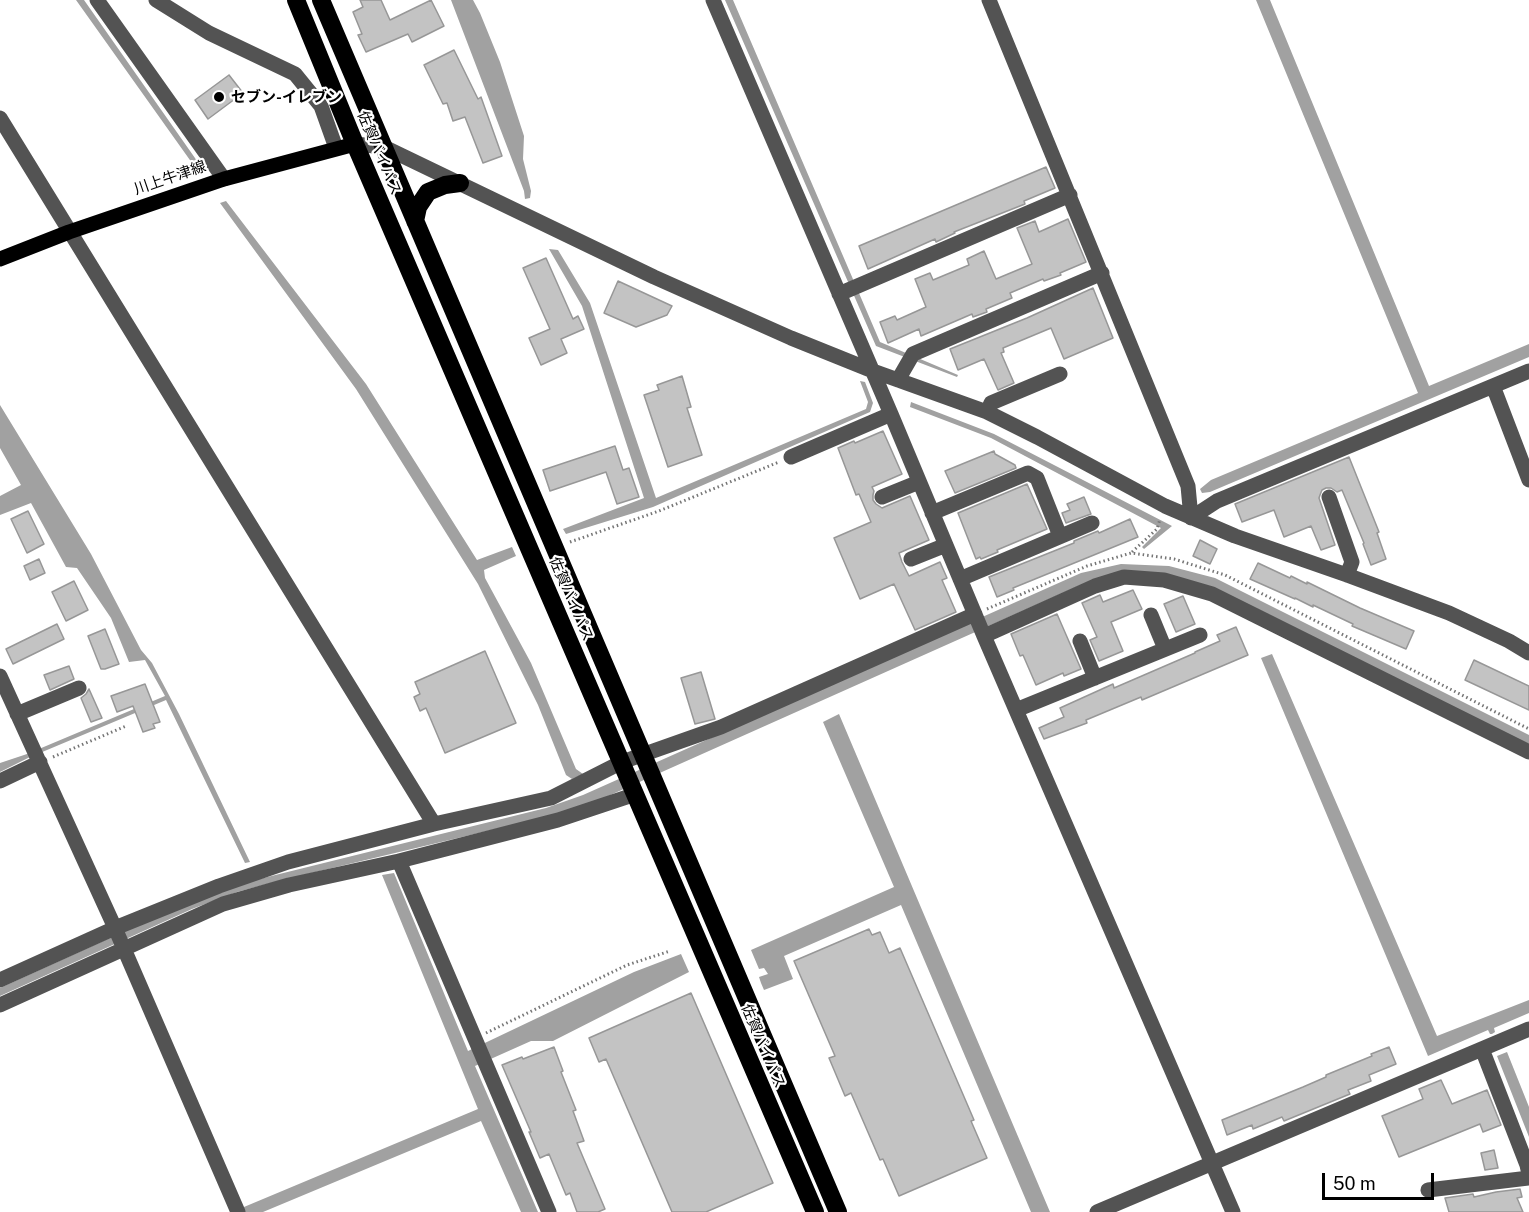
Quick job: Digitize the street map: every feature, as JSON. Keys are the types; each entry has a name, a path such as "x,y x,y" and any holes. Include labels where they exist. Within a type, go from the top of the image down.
{"highway":[{"name":"佐賀バイパス","path":"296,0 355,144 815,1212"},
{"name":"佐賀バイパス","path":"321,0 838,1212"},
{"path":"416,221 418,207 428,192 445,185 460,183"}],"main road":[{"name":"川上牛津線","path":"0,259 69,232 224,179 355,144"}],"street":[{"path":"97,0 224,179"},
{"path":"156,0 209,33 295,74 321,106 336,148"},
{"path":"713,0 1233,1212"},
{"path":"989,0 1188,486 1191,518"},
{"path":"0,118 434,824"},
{"path":"355,144 384,147 654,277 791,338 873,371 987,412 1165,507 1235,536 1449,613 1529,653"},
{"path":"839,294 1070,195"},
{"path":"898,380 910,360 1102,273"},
{"path":"1191,518 1217,501 1529,370"},
{"path":"987,412 991,404 1060,374"},
{"path":"1493,386 1529,480"},
{"path":"791,457 891,414"},
{"path":"932,513 1028,473 1037,478 1060,536"},
{"path":"882,497 919,482"},
{"path":"1329,497 1352,562 1347,575"},
{"path":"960,579 1092,523"},
{"path":"911,559 946,545"},
{"path":"984,636 1095,586 1124,577 1164,580 1212,594 1529,752"},
{"path":"0,980 115,928 219,886 288,862 434,824 551,798 623,765 721,727 975,614"},
{"path":"1151,615 1165,649"},
{"path":"1016,710 1200,635"},
{"path":"1080,641 1095,678"},
{"path":"0,676 115,928 236,1208"},
{"path":"17,714 79,688"},
{"path":"0,781 40,762"},
{"path":"0,1005 223,904 289,885 399,861 558,820 635,792"},
{"path":"399,861 549,1212"},
{"path":"1097,1212 1529,1029"},
{"path":"1428,1190 1529,1171 1482,1049"}],"path":[{"path":"554,548 659,511 791,457"},
{"path":"1131,553 1157,529 1161,517"},
{"path":"40,762 126,726"},
{"path":"475,1038 627,965 670,951"}],"shaded area":[{"path":"76,0 84,0 202,168 197,170"},
{"path":"451,0 473,0 500,62 524,136 523,159 531,191 530,198 525,199 524,191"},
{"path":"725,0 733,0 880,342 958,375 957,377 876,346"},
{"path":"1256,0 1270,0 1429,386 1529,344 1529,357 1210,492 1202,493 1200,489 1211,480 1418,393"},
{"path":"226,201 366,384 477,560 512,547 516,556 484,570 485,578 531,663 576,769 583,774 572,779 566,775 538,705 478,584 356,389 220,203"},
{"path":"549,249 558,250 590,303 656,498 866,409 868,402 860,381 865,382 873,403 870,412 653,507 566,534 563,529 644,498 582,306"},
{"path":"911,402 994,434 1172,526 1144,549 1142,547 1161,528 991,438 910,407"},
{"path":"0,405 91,554 141,650 152,663 250,862 245,863 166,700 0,772 0,763 27,754 165,696 145,660 129,662 111,618 77,568 66,567 31,503 0,515 0,496 21,485 0,448"},
{"path":"1121,564 1169,566 1215,578 1529,735 1529,744 1165,575 1085,583 588,805 237,892 192,909 0,996 0,988 189,902 235,885 546,808 583,795 1081,573"},
{"path":"1272,654 1437,1036 1529,1000 1529,1013 1494,1028 1495,1032 1492,1034 1488,1030 1428,1056 1261,658"},
{"path":"839,714 1050,1212 1031,1212 901,905 784,956 793,979 764,990 761,983 759,977 768,974 764,968 759,969 751,950 894,887 823,722"},
{"path":"394,873 468,1051 634,972 681,954 689,972 553,1041 531,1041 475,1066 538,1212 521,1212 481,1121 263,1212 232,1212 478,1109 382,875"},
{"path":"1507,1052 1529,1107 1529,1137 1497,1056"}],"building":[{"path":"360,0 381,0 390,20 431,0 444,26 412,42 408,34 366,52 358,35 362,34 353,12 363,7"},
{"path":"454,50 478,99 481,97 502,156 483,163 465,117 453,121 447,103 443,104 424,65"},
{"name":"セブン-イレブン","path":"229,75 243,93 208,119 195,100"},
{"path":"1046,167 1055,188 1024,201 1025,204 954,232 936,242 935,239 868,269 859,246"},
{"path":"1068,219 1086,262 1060,273 1061,275 1044,281 1043,279 1010,293 1012,298 986,309 987,312 973,317 972,314 921,336 919,329 888,343 880,322 895,316 897,320 926,307 915,279 930,273 933,280 969,265 967,259 984,251 996,279 1032,264 1017,228 1035,221 1039,232"},
{"path":"546,258 573,319 578,316 584,329 561,339 567,353 541,365 529,338 550,329 523,268"},
{"path":"618,281 672,306 667,315 636,327 604,313"},
{"path":"1093,288 1113,338 1064,359 1051,328 1003,348 1004,352 1001,353 1014,383 998,390 984,359 958,370 950,349"},
{"path":"682,376 691,407 687,408 702,455 668,467 644,395 659,390 657,385"},
{"path":"883,431 902,474 872,487 873,500 882,508 910,496 929,540 899,553 902,562 909,576 940,562 947,578 942,580 956,612 915,630 894,584 860,599 834,538 871,522 859,494 856,495 838,448"},
{"path":"615,446 623,470 629,468 639,497 617,504 606,472 550,491 543,470"},
{"path":"994,451 1016,468 955,493 945,471"},
{"path":"1349,457 1379,532 1377,533 1386,559 1371,565 1342,490 1337,492 1326,488 1320,495 1319,498 1335,545 1321,550 1311,526 1284,537 1274,510 1242,522 1235,504"},
{"path":"1027,484 1047,529 997,550 998,552 976,559 958,513"},
{"path":"1084,497 1091,514 1066,523 1062,513 1070,510 1067,504"},
{"path":"28,511 44,544 27,553 11,519"},
{"path":"1130,519 1138,537 1013,588 1014,590 997,597 989,577"},
{"path":"1200,540 1217,549 1210,564 1193,556"},
{"path":"39,559 45,573 30,580 24,566"},
{"path":"1258,563 1290,578 1291,576 1307,584 1307,582 1414,631 1406,649 1352,626 1353,624 1313,605 1313,607 1250,579"},
{"path":"74,581 88,610 66,621 52,592"},
{"path":"1133,590 1142,609 1111,622 1123,651 1099,661 1090,640 1097,637 1082,603 1100,595 1103,602"},
{"path":"1183,596 1195,624 1176,632 1164,604"},
{"path":"1057,614 1081,669 1064,676 1063,673 1036,685 1011,634"},
{"path":"57,624 64,639 13,664 6,649"},
{"path":"1236,627 1248,655 1142,700 1141,697 1086,720 1087,723 1044,739 1039,728 1064,717 1060,708 1113,684 1114,688 1195,653 1220,641 1217,635"},
{"path":"105,629 119,664 101,669 88,636"},
{"path":"485,651 516,723 445,753 426,708 420,711 414,697 420,694 415,682"},
{"path":"1474,660 1529,686 1529,710 1465,680"},
{"path":"69,666 74,679 50,690 44,675"},
{"path":"701,672 715,719 695,724 681,678"},
{"path":"145,684 160,722 153,724 155,728 143,732 133,706 117,712 111,696"},
{"path":"89,689 102,718 91,722 81,698"},
{"path":"869,929 872,935 880,932 889,953 900,948 974,1120 971,1121 987,1158 899,1196 883,1159 880,1160 851,1093 845,1096 829,1058 835,1056 794,961"},
{"path":"691,993 773,1183 706,1212 672,1212 606,1059 599,1062 589,1038"},
{"path":"554,1047 576,1110 573,1111 584,1141 577,1143 605,1209 598,1212 577,1212 570,1193 566,1195 549,1154 540,1158 502,1065"},
{"path":"1389,1047 1396,1064 1369,1075 1371,1081 1348,1090 1350,1094 1284,1121 1282,1117 1253,1129 1252,1125 1227,1135 1222,1120 1326,1077 1326,1075"},
{"path":"1441,1080 1452,1104 1487,1090 1501,1125 1483,1132 1480,1124 1399,1157 1382,1116 1423,1099 1419,1089"},
{"path":"1494,1150 1498,1168 1485,1170 1481,1153"},
{"path":"1520,1189 1522,1197 1517,1198 1523,1212 1449,1212 1445,1198 1473,1194 1474,1197"}],"place":[{"name":"セブン-イレブン","path":"219,97"}]}
